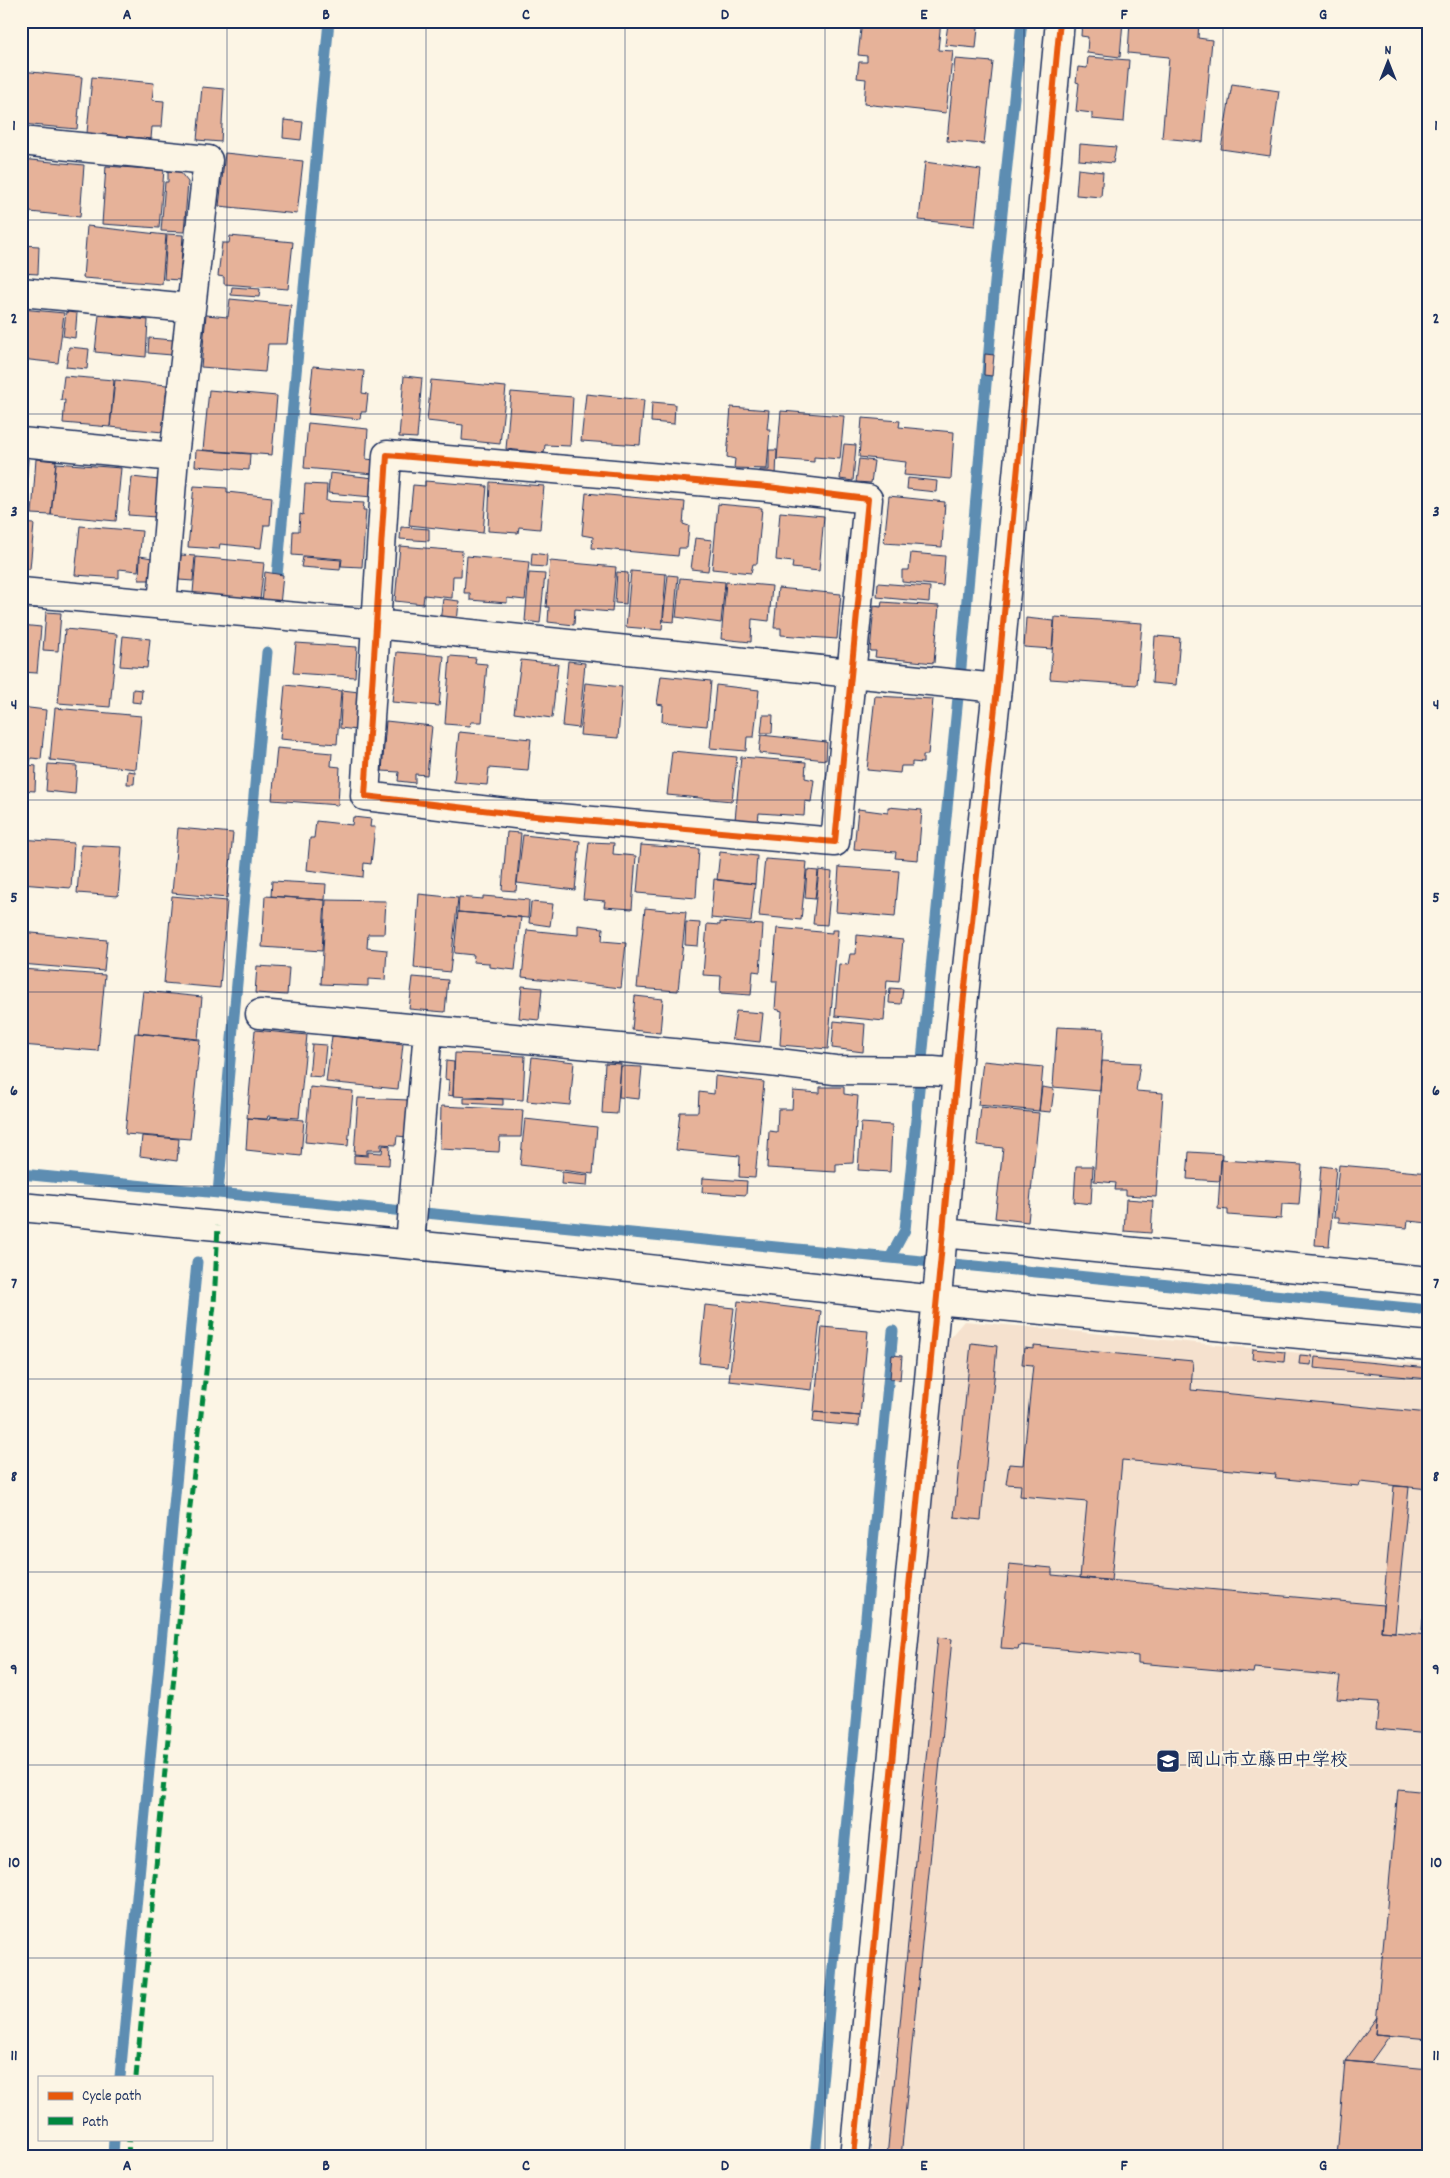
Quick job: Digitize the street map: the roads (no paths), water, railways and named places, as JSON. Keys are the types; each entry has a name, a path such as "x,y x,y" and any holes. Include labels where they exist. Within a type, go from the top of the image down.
{"street":[{"path":"854,2157 940,1267 945,1072 997,688 1060,21"},
{"path":"21,141 208,160 174,457 162,605"},
{"path":"21,292 190,308"},
{"path":"21,442 174,457"},
{"path":"387,455 768,487 868,499 835,842 524,815 365,796 375,624 387,455"},
{"path":"21,592 375,624 997,688"},
{"path":"260,1014 770,1062 835,1070 945,1072"},
{"path":"411,1235 428,1030"},
{"path":"21,1207 411,1235 940,1267 1429,1281"},
{"path":"940,1267 1429,1346"}],"waterway":[{"path":"277,576 329,21"},
{"path":"890,1258 905,1230 961,667 996,271 1022,21"},
{"path":"218,1193 267,652"},
{"path":"21,1174 1429,1310"},
{"path":"120,2076 197,1262"},
{"path":"815,2157 893,1331"},
{"path":"113,2157 114,2140"}],"place":[{"name":"岡山市立藤田中学校","path":"1168,1761"}]}
